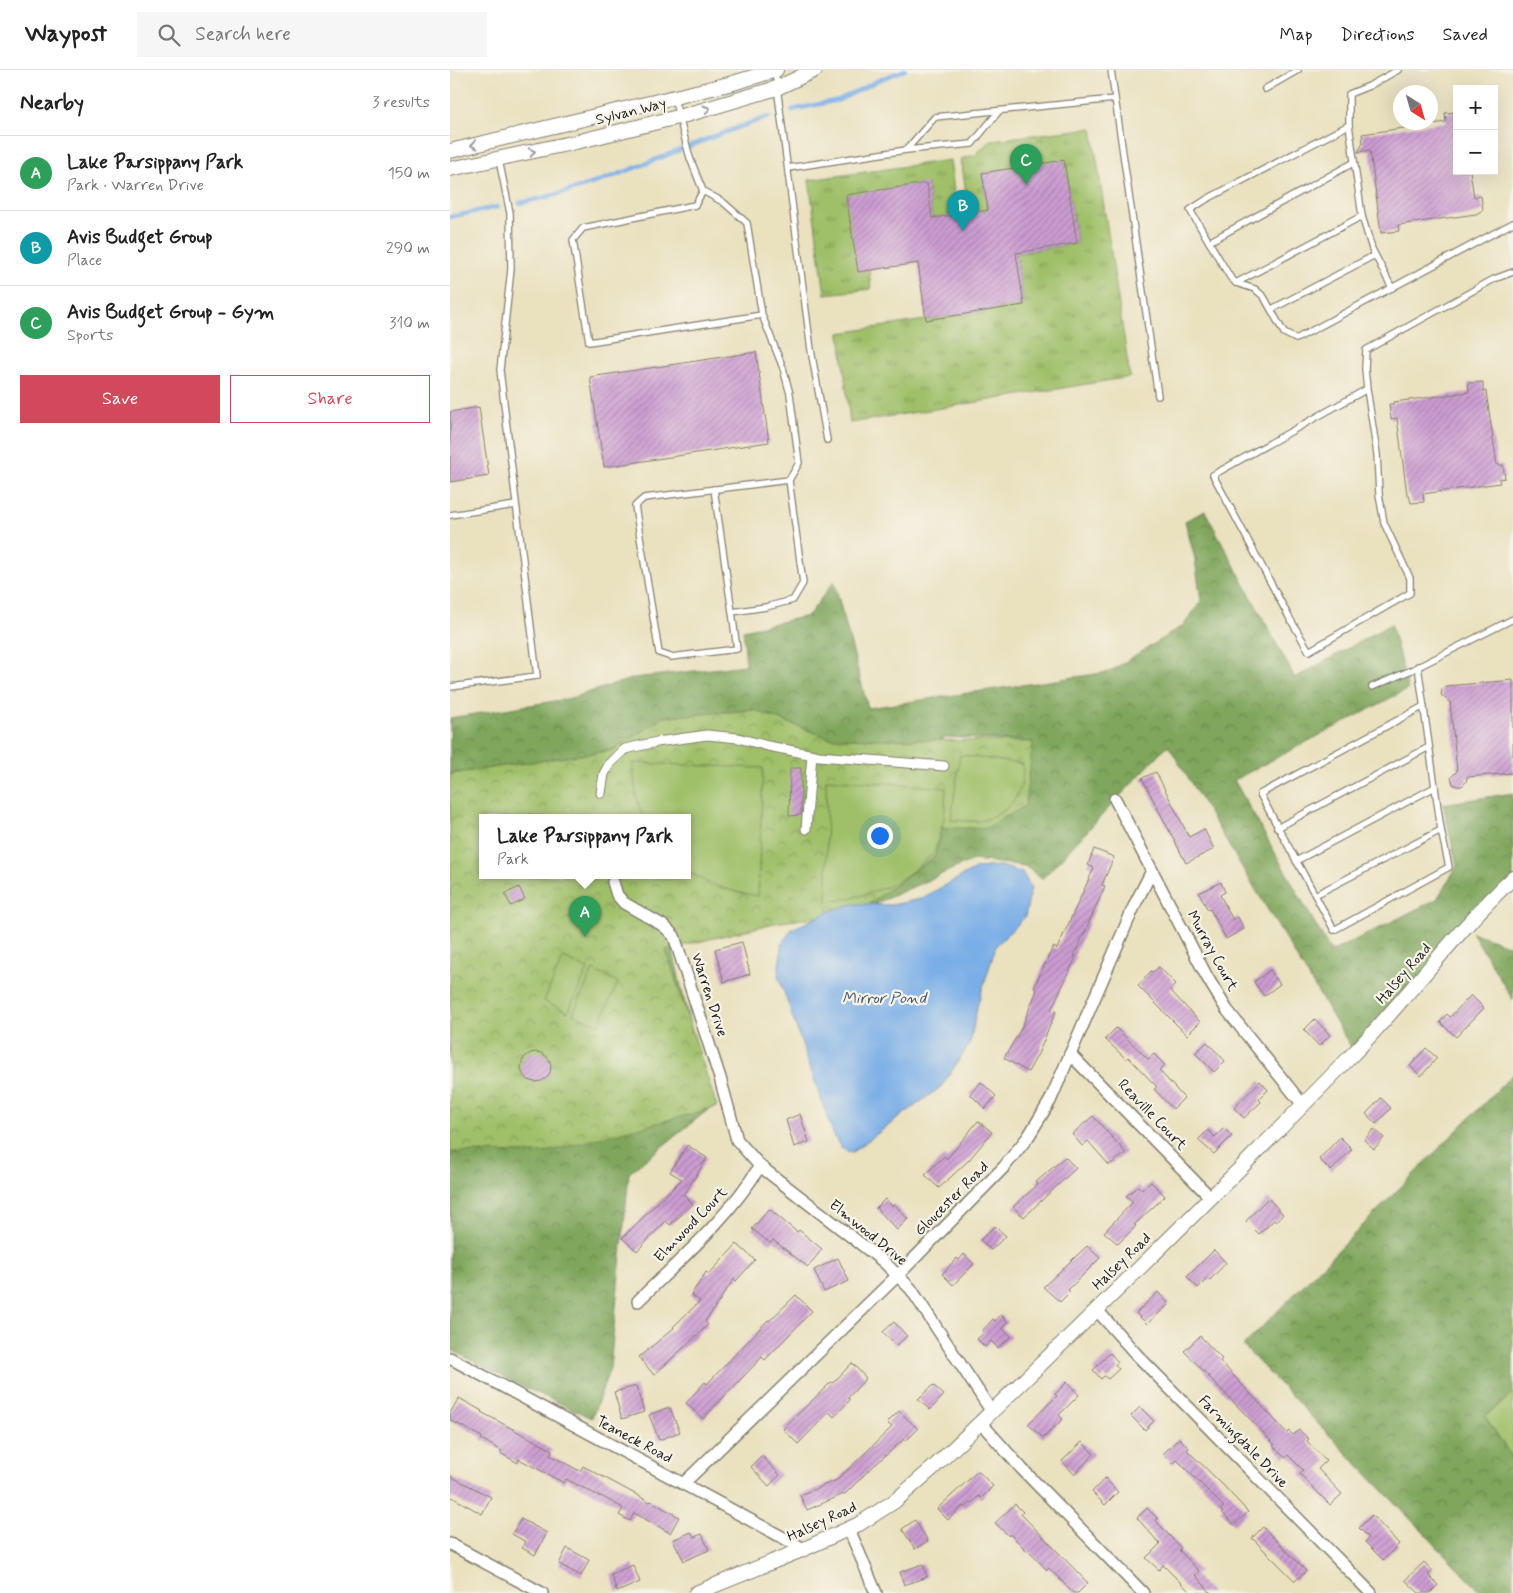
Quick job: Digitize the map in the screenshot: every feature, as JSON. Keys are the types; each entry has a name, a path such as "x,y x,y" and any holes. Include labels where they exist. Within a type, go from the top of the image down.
{"street":[{"name":"Sylvan Way","path":"450,151 674,98 775,70"},
{"name":"Sylvan Way","path":"450,169 576,142 679,117 777,88 815,70"},
{"path":"496,140 499,159"},
{"path":"601,793 604,774 610,763 625,750 657,742 707,736 738,738 812,755 944,766"},
{"path":"806,829 812,755"},
{"name":"Murray Court","path":"1115,799 1207,977 1227,1010 1303,1105"},
{"name":"Gloucester Road","path":"684,1484 898,1275 1010,1160 1028,1137 1050,1101 1152,871"},
{"name":"Halsey Road","path":"696,1593 849,1529 880,1512 934,1467 1211,1198 1303,1105 1380,1025 1475,917 1513,878"},
{"name":"Warren Drive","path":"613,882 617,895 624,904 664,926 674,936 720,1078 736,1140 740,1145"},
{"name":"Reaville Court","path":"1070,1054 1211,1198"},
{"name":"Elmwood Drive","path":"740,1145 760,1166 884,1262 898,1275 911,1289 992,1412"},
{"name":"Elmwood Court","path":"638,1300 728,1212 760,1166"},
{"name":"Farmingdale Drive","path":"1096,1310 1136,1354 1371,1593"},
{"name":"Teaneck Road","path":"450,1358 804,1548"},
{"path":"981,1423 1143,1593"},
{"path":"849,1529 876,1593"},
{"path":"450,1544 542,1593"}],"lane":[{"path":"775,70 811,350 827,440"},
{"path":"1111,70 1158,396"},
{"path":"1265,89 1298,70"},
{"path":"1392,288 1375,255 1362,216 1353,163 1348,94 1398,70"},
{"path":"674,98 690,158 703,191 723,202 747,223 762,315 783,368 790,394 799,463 789,480 803,583 793,600 766,607 732,612"},
{"path":"906,150 935,117 1115,99"},
{"path":"788,168 906,150 972,144 999,111"},
{"path":"1349,125 1207,199 1190,210 1230,277 1236,283 1255,289 1264,297 1284,333 1296,339 1513,223"},
{"path":"450,687 537,676 500,370 511,269 510,213 499,159"},
{"path":"1209,242 1353,163"},
{"path":"703,191 695,205 583,228 573,240 589,342 762,315"},
{"path":"1236,283 1362,216"},
{"path":"1272,310 1375,255"},
{"path":"1367,389 1214,476 1289,617 1310,651 1410,593 1410,578 1384,523 1379,494 1377,454 1367,389 1366,350 1494,280 1513,272"},
{"path":"714,489 737,649 671,657 659,653 635,506 644,498 714,489 789,480"},
{"path":"450,515 516,505"},
{"path":"1372,687 1513,619"},
{"path":"1418,666 1424,706 1441,830 1450,867 1334,930 1260,794 1424,706"},
{"path":"1277,828 1429,747"},
{"path":"1296,861 1435,787"},
{"path":"1315,895 1441,830"}],"green space":[{"path":"1092,128 1130,377 850,423 840,333 1024,305 1016,253 1077,243 1064,161 982,173 988,210 969,213 961,159 975,155 991,140"},
{"path":"950,160 957,215 932,218 927,183 869,270 871,289 825,294 809,180"},
{"path":"1205,511 1295,678 1391,624 1408,689 1234,780 1331,952 1437,899 1457,866 1443,804 1513,793 1513,879 1354,1052 1168,745 1042,879 1025,866 973,860 859,911 935,856 943,827 986,828 1033,742 946,737 916,755 829,738 754,710 663,717 614,750 450,774 450,718 567,699 634,678 746,665 743,630 808,616 834,581 868,708 1109,672 1184,625 1201,601 1195,559 1185,521"},
{"path":"754,710 829,738 1033,742 1025,806 986,828 943,828 935,856 859,911 775,923 666,950 717,1107 543,1153 450,1152 450,774 614,750 663,717"},
{"path":"960,755 1023,764 1019,791 1006,809 993,817 979,821 951,820"},
{"path":"633,763 763,768 758,896 721,888 691,873 691,814 642,814 635,784"},
{"path":"826,779 946,788 944,819 934,853 910,873 889,886 860,896 827,902"},
{"path":"668,929 709,1109 629,1173 610,1368 592,1418 509,1380 450,1349 450,1023"},
{"path":"1472,932 1513,947 1513,1000"},
{"path":"563,958 588,969 568,1012 544,1001"},
{"path":"593,970 618,982 599,1025 573,1014"},
{"path":"1513,1074 1513,1394 1485,1416 1513,1459 1513,1593 1482,1593 1243,1346"},
{"path":"1513,1394 1513,1459 1485,1416"}],"water":[{"name":"Mirror Pond","path":"1000,866 1022,872 1031,888 1025,917 996,946 978,1003 970,1043 942,1086 851,1153 841,1148 834,1136 778,975 782,944 792,929 833,910 853,904 892,905 920,899 977,868"}],"building":[{"path":"1453,112 1453,175 1471,175 1474,197 1481,196 1483,210 1476,214 1398,225 1399,231 1381,233 1370,150 1358,152 1363,143 1362,134 1393,130 1438,130 1438,123 1446,122 1445,113"},
{"path":"1064,160 1077,243 1016,253 1024,305 926,320 918,263 858,272 846,195 927,183 932,218 957,215 988,210 982,173"},
{"path":"756,352 769,442 604,467 590,377"},
{"path":"1483,382 1497,465 1503,465 1505,478 1499,479 1500,483 1423,494 1424,502 1411,503 1409,495 1407,495 1397,418 1391,419 1389,404 1469,392 1468,383"},
{"path":"479,407 489,476 450,482 450,412"},
{"path":"1513,680 1513,773 1467,777 1466,782 1462,786 1453,784 1451,777 1457,771 1450,702 1441,695 1442,689 1447,686"},
{"path":"790,768 801,768 801,815 789,816"},
{"path":"1156,772 1189,837 1204,829 1214,849 1186,863 1142,778"},
{"path":"1094,849 1114,857 1102,885 1105,886 1074,956 1076,957 1051,1010 1056,1011 1039,1052 1028,1072 1004,1058 1021,1029 1037,990 1034,988 1041,972 1053,947 1057,949 1094,868 1088,865"},
{"path":"1221,882 1225,892 1220,895 1233,920 1238,917 1244,929 1226,939 1199,893"},
{"path":"519,887 525,899 511,906 505,894"},
{"path":"742,942 750,974 724,982 715,949"},
{"path":"1159,967 1176,984 1170,990 1200,1022 1187,1035 1138,986 1151,971 1153,972"},
{"path":"1270,970 1280,984 1264,996 1254,982"},
{"path":"1471,995 1484,1008 1456,1037 1440,1022 1447,1014 1450,1017"},
{"path":"1315,1019 1330,1035 1319,1046 1304,1030"},
{"path":"1116,1028 1148,1059 1154,1054 1165,1065 1159,1070 1184,1098 1173,1109 1154,1089 1157,1087 1128,1057 1126,1059 1105,1039"},
{"path":"1207,1042 1225,1061 1214,1072 1195,1053"},
{"path":"1426,1048 1437,1058 1421,1076 1410,1066"},
{"path":"536,1052 547,1056 551,1067 547,1078 536,1082 525,1078 521,1067 525,1056"},
{"path":"1260,1081 1268,1090 1259,1099 1261,1102 1244,1118 1234,1108"},
{"path":"981,1082 996,1096 985,1109 970,1094"},
{"path":"1381,1098 1391,1108 1376,1124 1366,1114"},
{"path":"800,1114 809,1142 794,1147 786,1120"},
{"path":"1093,1116 1126,1153 1109,1165 1088,1141 1082,1146 1072,1134"},
{"path":"978,1121 992,1132 969,1160 939,1188 925,1175 944,1156 947,1159"},
{"path":"1224,1128 1232,1136 1214,1154 1198,1140 1208,1130 1215,1137"},
{"path":"1374,1129 1384,1138 1374,1149 1364,1140"},
{"path":"1340,1137 1352,1149 1331,1171 1319,1159"},
{"path":"687,1145 707,1158 684,1195 693,1204 670,1225 666,1221 637,1251 622,1238 682,1179 670,1172"},
{"path":"1065,1157 1076,1168 1024,1217 1013,1207 1038,1184 1036,1182"},
{"path":"1151,1182 1165,1196 1134,1225 1136,1226 1118,1244 1104,1232 1133,1202 1126,1196 1138,1186 1142,1190"},
{"path":"1268,1198 1283,1214 1276,1222 1274,1220 1259,1234 1246,1221"},
{"path":"885,1199 892,1206 894,1204 908,1219 897,1230 876,1208"},
{"path":"769,1209 822,1249 808,1267 773,1240 770,1243 752,1229"},
{"path":"995,1226 1006,1236 991,1250 980,1240"},
{"path":"737,1244 755,1260 736,1281 734,1279 705,1322 708,1325 654,1375 639,1357 674,1328 700,1301 691,1295 706,1272 709,1274"},
{"path":"1087,1246 1100,1258 1068,1290 1070,1292 1060,1302 1043,1287"},
{"path":"1214,1250 1226,1263 1210,1280 1207,1279 1198,1288 1187,1277"},
{"path":"964,1254 974,1264 953,1285 942,1274 957,1258 959,1260"},
{"path":"838,1258 849,1281 824,1292 814,1270"},
{"path":"1158,1292 1169,1304 1147,1324 1136,1313"},
{"path":"796,1295 812,1311 765,1360 762,1357 703,1419 686,1403 705,1382 707,1384 768,1320"},
{"path":"1001,1315 1008,1322 1002,1328 1011,1336 998,1348 991,1341 985,1347 977,1339 984,1333 982,1331 993,1319 995,1321"},
{"path":"894,1322 907,1336 896,1346 883,1332"},
{"path":"1200,1336 1222,1359 1220,1361 1287,1433 1289,1431 1293,1435 1299,1430 1309,1439 1307,1441 1326,1461 1318,1469 1342,1494 1330,1505 1300,1474 1303,1470 1288,1455 1285,1458 1273,1446 1275,1445 1184,1351"},
{"path":"1110,1353 1118,1362 1115,1365 1119,1369 1108,1379 1104,1376 1101,1379 1093,1370"},
{"path":"852,1363 866,1378 848,1398 850,1400 834,1417 829,1412 798,1444 783,1429"},
{"path":"1067,1382 1079,1395 1059,1415 1063,1419 1043,1438 1028,1424 1057,1396 1055,1394"},
{"path":"933,1385 944,1395 930,1410 918,1399"},
{"path":"636,1386 644,1412 622,1419 614,1392"},
{"path":"459,1398 552,1450 550,1455 580,1471 583,1466 679,1517 670,1533 634,1513 630,1521 619,1515 623,1508 601,1496 566,1479 564,1483 519,1459 518,1463 500,1453 502,1451 481,1439 482,1437 450,1420 450,1413"},
{"path":"1140,1407 1154,1421 1145,1430 1131,1416"},
{"path":"670,1408 680,1432 659,1440 649,1415"},
{"path":"899,1411 918,1429 906,1441 904,1439 846,1493 807,1510 800,1495 837,1480 892,1427 887,1423"},
{"path":"1179,1438 1189,1448 1187,1450 1248,1512 1234,1525 1220,1510 1224,1507 1177,1460 1173,1464 1163,1454"},
{"path":"1082,1442 1094,1454 1074,1474 1062,1461"},
{"path":"762,1456 780,1475 769,1486 751,1467"},
{"path":"978,1471 993,1486 981,1498 979,1496 965,1508 963,1506 948,1520 937,1509"},
{"path":"450,1476 491,1497 482,1514 450,1496"},
{"path":"1105,1478 1118,1492 1105,1505 1092,1492"},
{"path":"1015,1504 1023,1512 1021,1514 1088,1583 1078,1593 1073,1593 1049,1568 1047,1570 1030,1552 995,1523"},
{"path":"1147,1508 1158,1519 1156,1521 1181,1548 1179,1550 1199,1571 1195,1575 1211,1593 1191,1593 1163,1565 1159,1570 1146,1558 1160,1544 1137,1518"},
{"path":"1372,1515 1399,1544 1383,1560 1365,1542 1369,1538 1359,1528"},
{"path":"521,1519 547,1533 535,1555 522,1548 526,1542 512,1534"},
{"path":"915,1520 928,1541 915,1549 902,1529"},
{"path":"1263,1527 1306,1571 1295,1581 1252,1538"},
{"path":"691,1532 694,1537 702,1534 709,1550 684,1561 673,1540"},
{"path":"567,1548 589,1560 581,1576 559,1564"},
{"path":"1424,1562 1433,1571 1428,1575 1438,1585 1430,1593 1419,1593 1405,1580"},
{"path":"923,1564 927,1577 904,1585 900,1572"},
{"path":"633,1565 640,1582 617,1592 611,1574"}],"waterway":[{"path":"792,110 839,100 881,79 905,70"},
{"path":"520,203 552,196 615,176 707,139 769,117"},
{"path":"450,217 497,207"}],"place":[{"name":"Avis Budget Group - Gym","path":"1026,185"},
{"name":"Avis Budget Group","path":"963,231"},
{"name":"Lake Parsippany Park","path":"585,937"}]}
